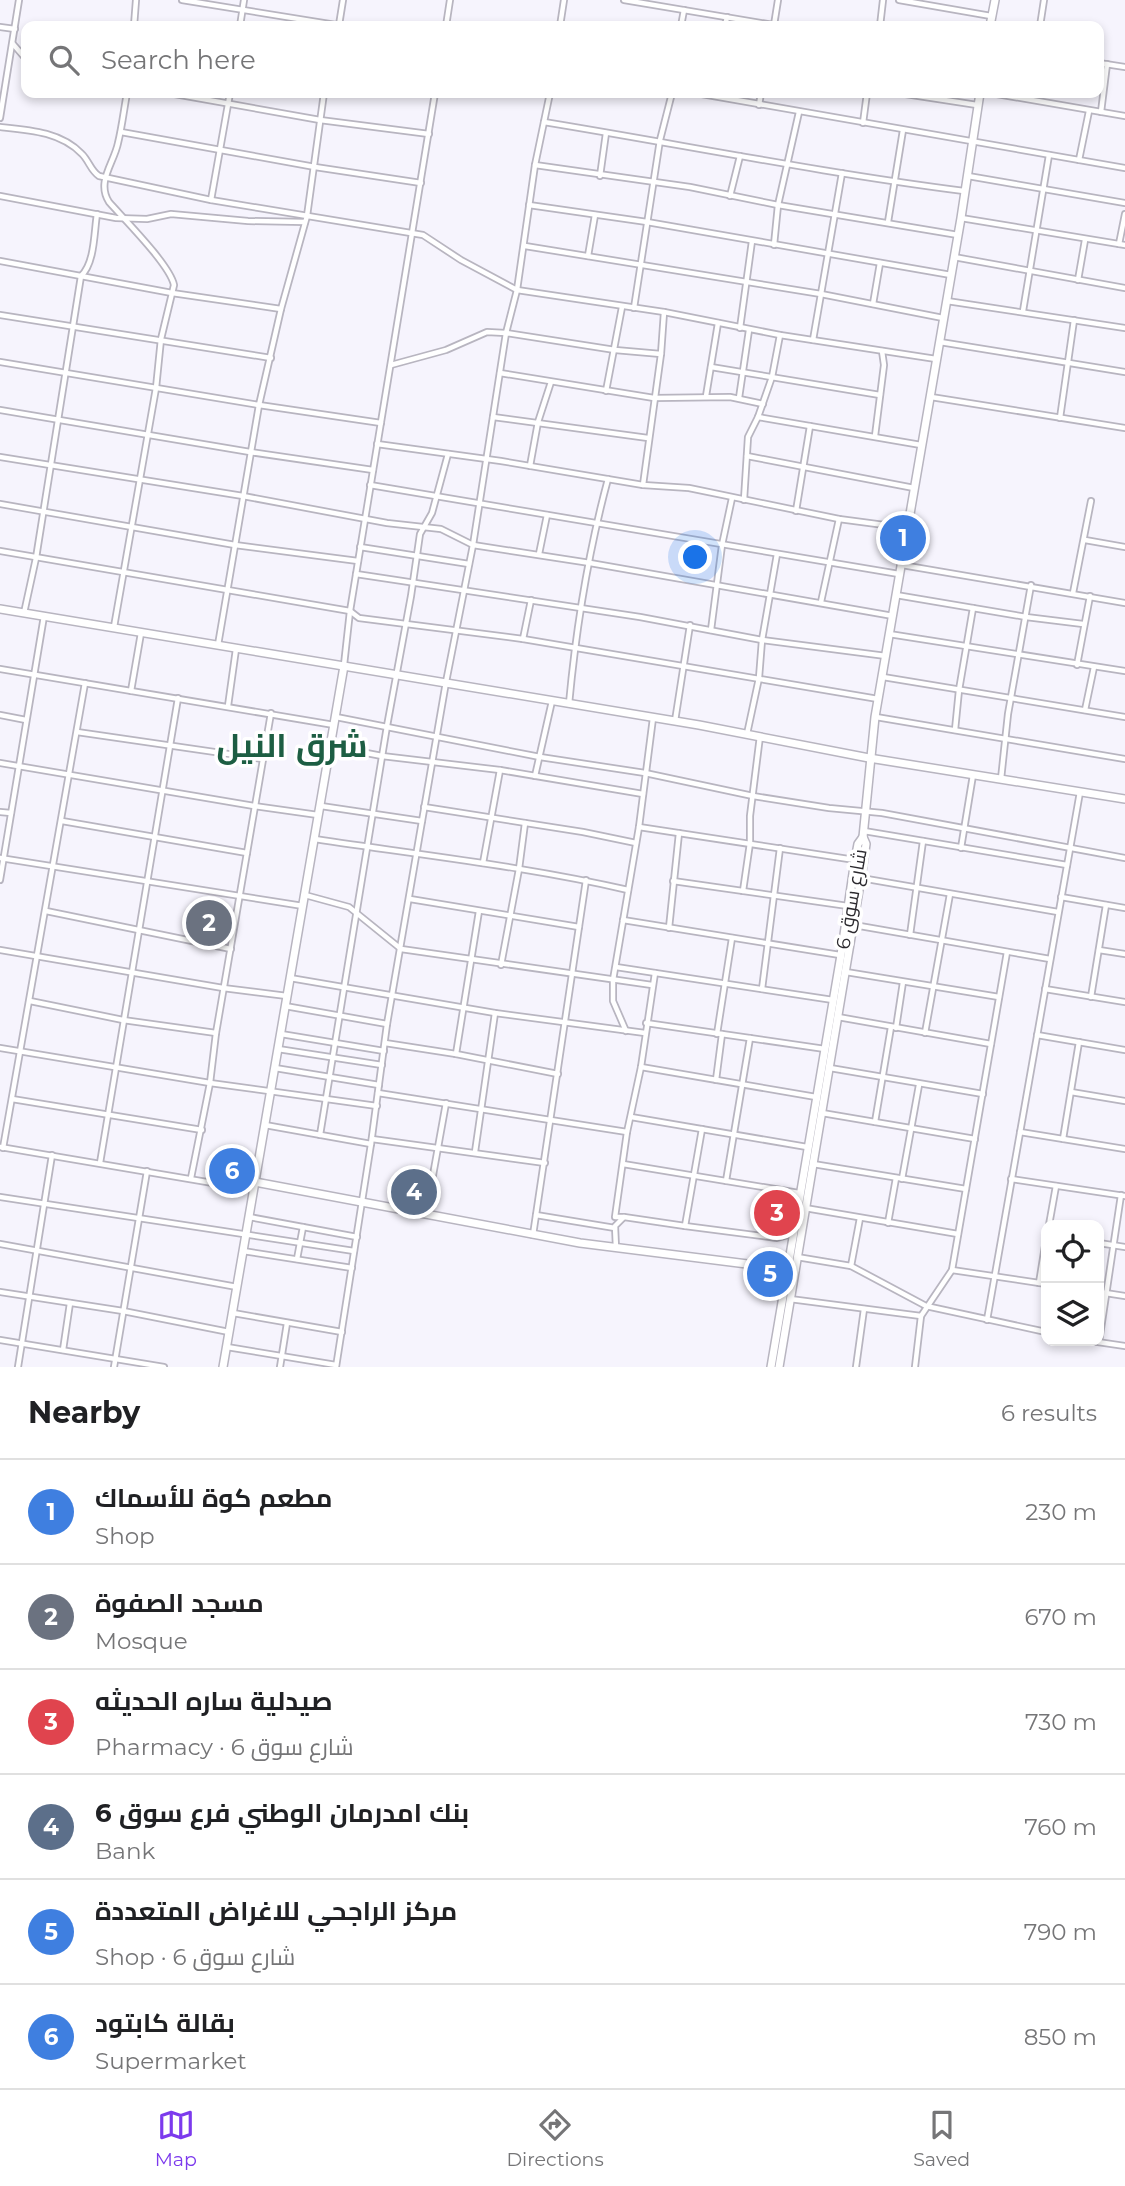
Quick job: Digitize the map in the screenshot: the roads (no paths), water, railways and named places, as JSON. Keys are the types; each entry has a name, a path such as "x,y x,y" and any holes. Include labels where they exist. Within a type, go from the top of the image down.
{"street":[{"path":"0,118 19,0"},
{"path":"134,21 136,0"},
{"path":"182,0 309,21"},
{"path":"241,21 244,0"},
{"path":"341,21 343,0"},
{"path":"447,21 450,0"},
{"path":"561,21 564,0"},
{"path":"624,0 750,21"},
{"path":"669,8 670,0"},
{"path":"775,21 778,0"},
{"path":"881,21 883,0"},
{"path":"899,0 924,2 992,16"},
{"path":"991,21 995,0"},
{"path":"1041,21 1044,0"},
{"path":"682,21 684,10"},
{"path":"726,21 727,17"},
{"path":"0,27 15,29"},
{"path":"13,43 21,53"},
{"path":"1104,64 1125,67"},
{"path":"1104,88 1107,64"},
{"path":"114,627 156,388 161,340 174,285 171,277 106,198 106,177 121,132 126,98"},
{"path":"199,98 320,120 429,134"},
{"path":"211,200 230,98"},
{"path":"218,645 250,452 281,309 306,219 323,98"},
{"path":"223,1367 344,666 360,547 434,98"},
{"path":"227,1347 336,1366 372,1141 387,1024 446,682 473,545 506,333 517,290 535,166 549,98"},
{"path":"634,308 660,140 671,98"},
{"path":"720,98 1125,168"},
{"path":"759,106 760,98"},
{"path":"862,123 866,98"},
{"path":"932,98 978,105"},
{"path":"979,98 875,717 863,834 1067,865"},
{"path":"1018,98 1125,117"},
{"path":"1101,112 1103,98"},
{"path":"1079,160 1089,111"},
{"path":"774,245 778,205 799,112"},
{"path":"544,122 895,182 965,191"},
{"path":"0,127 32,130 64,139 81,153 96,175 306,219 423,235 461,260 517,290 664,312 749,330 936,359"},
{"path":"888,223 903,130"},
{"path":"121,132 421,183"},
{"path":"600,176 606,133"},
{"path":"1023,312 1049,155"},
{"path":"730,196 740,156"},
{"path":"535,166 653,181 958,235"},
{"path":"813,340 842,173"},
{"path":"968,176 1125,203"},
{"path":"0,196 124,219 147,219 171,214 242,220 306,219"},
{"path":"529,205 647,222 951,275"},
{"path":"24,613 36,558 81,276 89,264 97,214"},
{"path":"961,218 1122,244 1125,214"},
{"path":"588,256 595,215"},
{"path":"1078,281 1085,240"},
{"path":"740,328 752,241"},
{"path":"525,246 821,294 943,318"},
{"path":"954,257 1125,288"},
{"path":"0,261 172,293 281,309"},
{"path":"873,304 880,263"},
{"path":"946,300 1125,328"},
{"path":"606,391 622,307"},
{"path":"643,485 664,312"},
{"path":"0,315 271,358"},
{"path":"1060,418 1074,320"},
{"path":"706,396 718,323"},
{"path":"739,398 749,330"},
{"path":"391,365 446,351 484,333 506,333 615,350 661,354"},
{"path":"744,500 748,437 772,377 780,335"},
{"path":"940,342 1125,372"},
{"path":"875,436 884,365 883,351"},
{"path":"0,362 380,423"},
{"path":"711,367 880,395"},
{"path":"500,373 654,398 706,396 739,398 763,404"},
{"path":"530,466 538,422 551,382"},
{"path":"930,397 1125,428"},
{"path":"0,410 373,470"},
{"path":"493,416 648,438"},
{"path":"758,417 921,445"},
{"path":"796,511 810,426"},
{"path":"377,444 643,485 689,488 839,519 907,528"},
{"path":"320,1135 416,557 422,527 432,513 447,454"},
{"path":"747,456 914,488"},
{"path":"0,457 444,530 473,545 539,554 892,616"},
{"path":"569,705 580,607 596,522 608,479"},
{"path":"370,485 828,563 1031,585 1125,603"},
{"path":"711,629 722,545 732,498"},
{"path":"1073,593 1091,501"},
{"path":"0,504 235,545 358,561"},
{"path":"539,554 547,515"},
{"path":"821,602 839,519"},
{"path":"1085,540 1125,547"},
{"path":"360,547 469,564"},
{"path":"0,551 350,611 359,618 523,639 878,699"},
{"path":"747,734 759,678 762,640 777,554"},
{"path":"356,574 580,607 762,640 886,656"},
{"path":"1001,779 1005,739 1031,585"},
{"path":"896,595 1083,624"},
{"path":"1077,664 1090,596"},
{"path":"523,639 531,600"},
{"path":"955,730 965,646 973,608"},
{"path":"0,609 446,682 760,736 869,758 1125,799"},
{"path":"0,880 44,616"},
{"path":"675,722 690,625"},
{"path":"131,691 141,632"},
{"path":"890,634 1125,671"},
{"path":"228,706 236,648"},
{"path":"1085,711 1094,667"},
{"path":"0,668 271,713 387,726 540,757 645,773 753,796 829,808 866,810 1125,858"},
{"path":"883,677 1125,717"},
{"path":"85,683 2,1148 361,1202 616,1248 650,1250 791,1270"},
{"path":"100,1163 178,698"},
{"path":"535,776 552,701"},
{"path":"191,1178 202,1130 223,988 271,713"},
{"path":"0,715 26,720"},
{"path":"875,717 1125,759"},
{"path":"626,1031 613,1001 613,980 639,827 653,718"},
{"path":"77,732 263,759"},
{"path":"743,891 760,736"},
{"path":"330,746 643,794"},
{"path":"0,763 318,815"},
{"path":"483,863 500,770"},
{"path":"961,848 973,774"},
{"path":"986,1320 1080,792"},
{"path":"320,806 422,821"},
{"path":"424,807 636,843"},
{"path":"0,812 11,813"},
{"path":"62,821 247,853"},
{"path":"501,965 519,869 524,823"},
{"path":"639,827 855,860"},
{"path":"669,928 679,833"},
{"name":"شارع سوق 6","path":"779,1367 790,1299 792,1234 855,860 863,834"},
{"name":"شارع سوق 6","path":"771,1367 791,1270 797,1257 830,1068 866,844 863,834"},
{"path":"314,839 483,863 586,880 628,890"},
{"path":"910,935 923,841"},
{"path":"762,989 780,848"},
{"path":"2,858 303,906"},
{"path":"861,878 1058,912"},
{"path":"533,1234 586,880"},
{"path":"673,881 848,906"},
{"path":"925,1033 950,894"},
{"path":"304,895 345,905 401,949 652,985"},
{"path":"1061,897 1125,908"},
{"path":"410,899 579,927"},
{"path":"1091,996 1106,905"},
{"path":"46,911 231,948"},
{"path":"456,1054 479,911"},
{"path":"623,920 841,955"},
{"path":"854,925 1050,959"},
{"path":"716,1080 724,984 732,938"},
{"path":"0,950 223,988 287,996"},
{"path":"1099,950 1125,954"},
{"path":"915,1367 921,1316 952,1270 1007,952"},
{"path":"616,967 833,1000"},
{"path":"846,972 999,997"},
{"path":"654,973 615,1217 777,1238 792,1234"},
{"path":"290,978 495,1013 645,1033"},
{"path":"875,1122 903,982"},
{"path":"1045,989 1125,1002"},
{"path":"30,1001 123,1020 216,1033"},
{"path":"285,1006 387,1024"},
{"path":"475,1152 495,1013"},
{"path":"838,1017 991,1044"},
{"path":"646,1023 825,1049"},
{"path":"281,1034 384,1051"},
{"path":"1037,1035 1125,1050"},
{"path":"726,1181 750,1038"},
{"path":"1063,1139 1079,1042"},
{"path":"385,1043 558,1074"},
{"path":"0,1048 271,1093 377,1106"},
{"path":"278,1049 382,1065"},
{"path":"641,1067 817,1097"},
{"path":"275,1068 379,1086"},
{"path":"830,1068 982,1094"},
{"path":"888,1223 919,1085"},
{"path":"1071,1092 1125,1101"},
{"path":"379,1093 627,1132"},
{"path":"12,1100 202,1130"},
{"path":"426,1214 446,1103"},
{"path":"822,1114 975,1139"},
{"path":"631,1117 807,1147"},
{"path":"265,1125 320,1135 475,1152 545,1163"},
{"path":"685,1226 702,1129"},
{"path":"1020,1132 1125,1149"},
{"path":"18,1367 52,1155"},
{"path":"623,1164 799,1193"},
{"path":"813,1164 966,1189"},
{"path":"114,1367 147,1171"},
{"path":"1011,1179 1123,1196 1104,1311"},
{"path":"1050,1220 1056,1186"},
{"path":"0,1197 354,1251"},
{"path":"805,1208 958,1234"},
{"path":"536,1215 615,1228"},
{"path":"249,1216 357,1237"},
{"path":"616,1248 615,1228 624,1217"},
{"path":"851,1266 860,1217"},
{"path":"298,1259 303,1227"},
{"path":"0,1244 237,1287"},
{"path":"1104,1244 1125,1247"},
{"path":"243,1251 352,1268"},
{"path":"797,1257 851,1266 926,1306 1041,1331"},
{"path":"952,1270 1039,1283 1041,1271"},
{"path":"0,1292 122,1311 229,1332"},
{"path":"1104,1293 1125,1296"},
{"path":"790,1299 921,1316"},
{"path":"63,1350 70,1303"},
{"path":"856,1367 864,1309"},
{"path":"233,1313 342,1332"},
{"path":"280,1367 287,1323"},
{"path":"0,1340 164,1367"},
{"path":"1104,1343 1125,1346"}],"place":[{"name":"مطعم كوة للأسماك","path":"903,538"},
{"name":"مسجد الصفوة","path":"209,923"},
{"name":"بقالة كابتود","path":"232,1171"},
{"name":"بنك امدرمان الوطني فرع سوق 6","path":"414,1192"},
{"name":"صيدلية ساره الحديثه","path":"777,1213"},
{"name":"مركز الراجحي للاغراض المتعددة","path":"770,1274"}],"district":[{"name":"شرق النيل","path":"292,745"}]}
